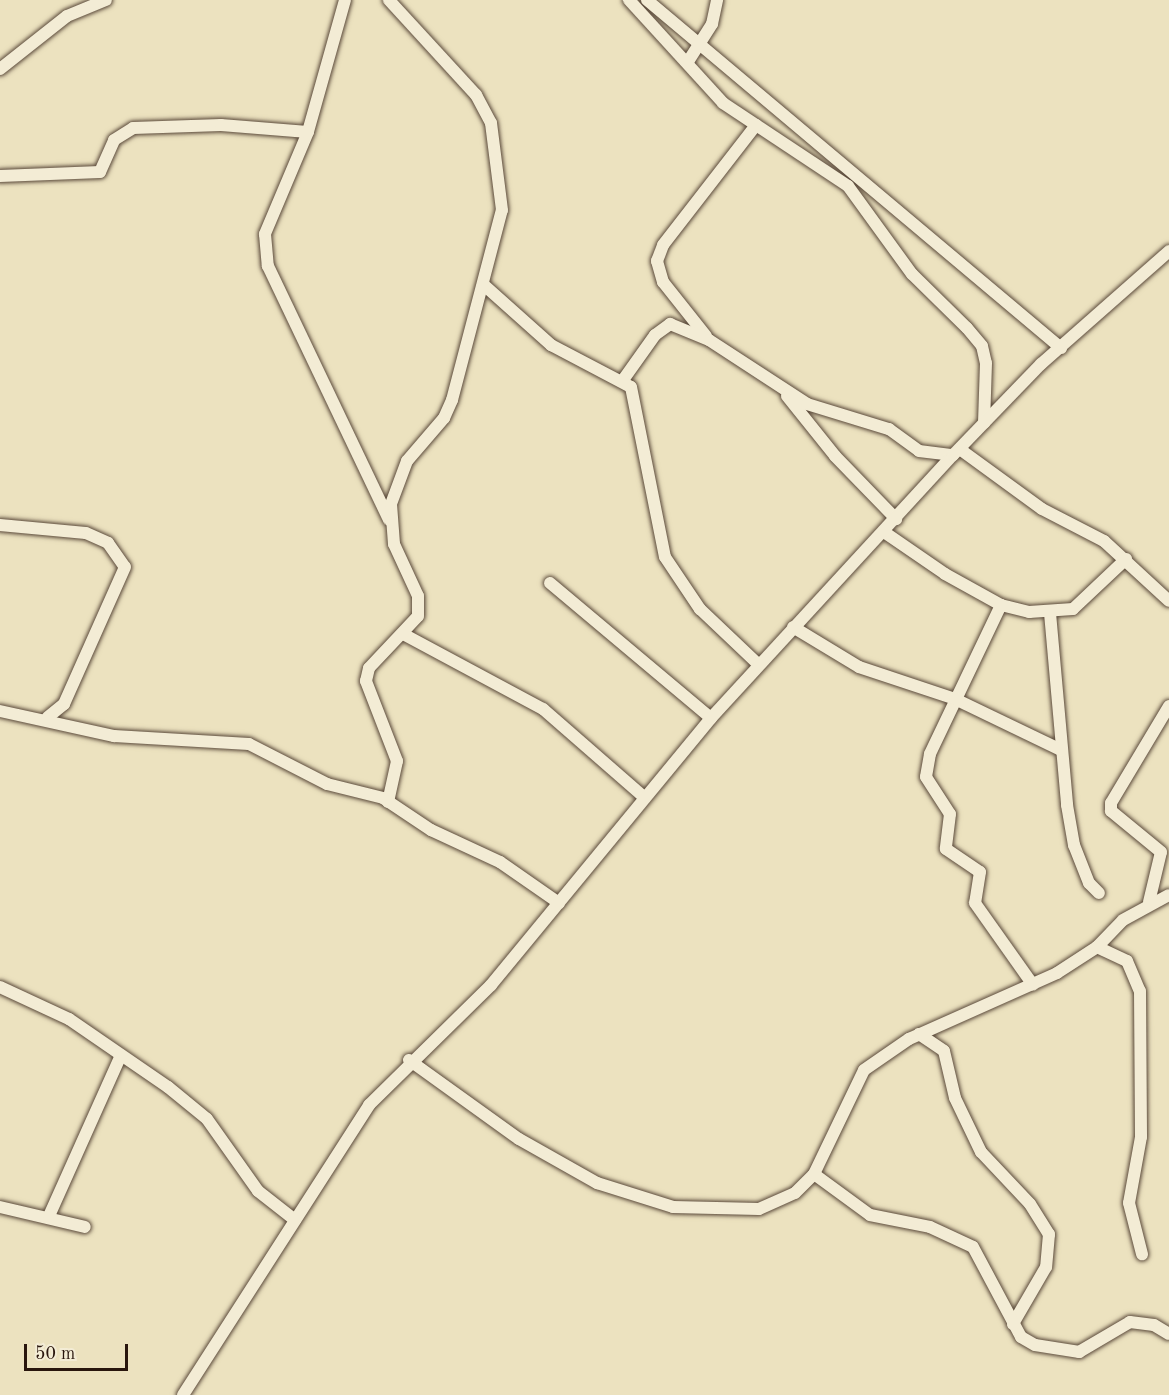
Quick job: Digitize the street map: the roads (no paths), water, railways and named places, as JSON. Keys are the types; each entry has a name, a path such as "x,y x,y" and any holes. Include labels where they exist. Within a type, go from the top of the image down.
{"street":[{"path":"0,69 67,16 106,0"},
{"path":"345,0 308,132 265,234 268,266 389,520 418,596 418,616 405,635 369,668 366,681 397,761 388,802"},
{"path":"389,0 457,68 491,123 502,210 485,286 452,400 444,418 407,461 389,520"},
{"path":"629,0 689,60 723,103 848,186 912,274 982,346 984,423"},
{"path":"647,0 1061,348"},
{"path":"689,60 702,44 717,0"},
{"path":"0,176 100,172 114,140 134,128 221,125 308,132"},
{"path":"756,125 663,245 657,261 663,282 709,340 786,395 835,456 896,519"},
{"path":"183,1395 369,1105 409,1060 491,985 711,718 984,423 1061,348 1169,251"},
{"path":"485,286 551,345 623,380 639,408 665,557 700,609 759,665"},
{"path":"623,380 664,325 709,340"},
{"path":"786,395 888,429 919,451 957,452 1042,509 1104,541 1169,601"},
{"path":"0,525 86,533 108,543 125,567 64,704 48,717"},
{"path":"884,532 1001,605 1050,613 1073,609 1126,559"},
{"path":"550,583 711,718"},
{"path":"1001,605 955,699 926,777 951,814 946,849 980,872 975,903 1033,985"},
{"path":"1050,613 1061,750 1074,845 1089,883 1099,893"},
{"path":"793,627 859,667 955,699 1061,750"},
{"path":"405,635 543,709 644,797"},
{"path":"1149,902 1161,852 1111,811 1111,803 1169,706"},
{"path":"0,711 48,717 114,736 249,744 327,784 388,802 500,862 559,903"},
{"path":"409,1060 557,1163 644,1199 716,1211 759,1209 795,1194 814,1174 864,1070 919,1034 1033,985 1097,947 1149,902 1169,895"},
{"path":"1097,947 1126,961 1140,991 1141,1137 1129,1203 1142,1254"},
{"path":"0,987 69,1019 207,1119 258,1191 295,1220"},
{"path":"919,1034 944,1051 955,1098 981,1152 1030,1204 1049,1234 1046,1267 1013,1324"},
{"path":"49,1215 121,1055"},
{"path":"814,1174 870,1215 930,1227 973,1247 986,1262 1013,1324 1028,1341 1063,1353 1092,1346 1130,1322 1154,1325 1169,1334"},
{"path":"0,1207 49,1215 85,1227"}]}
